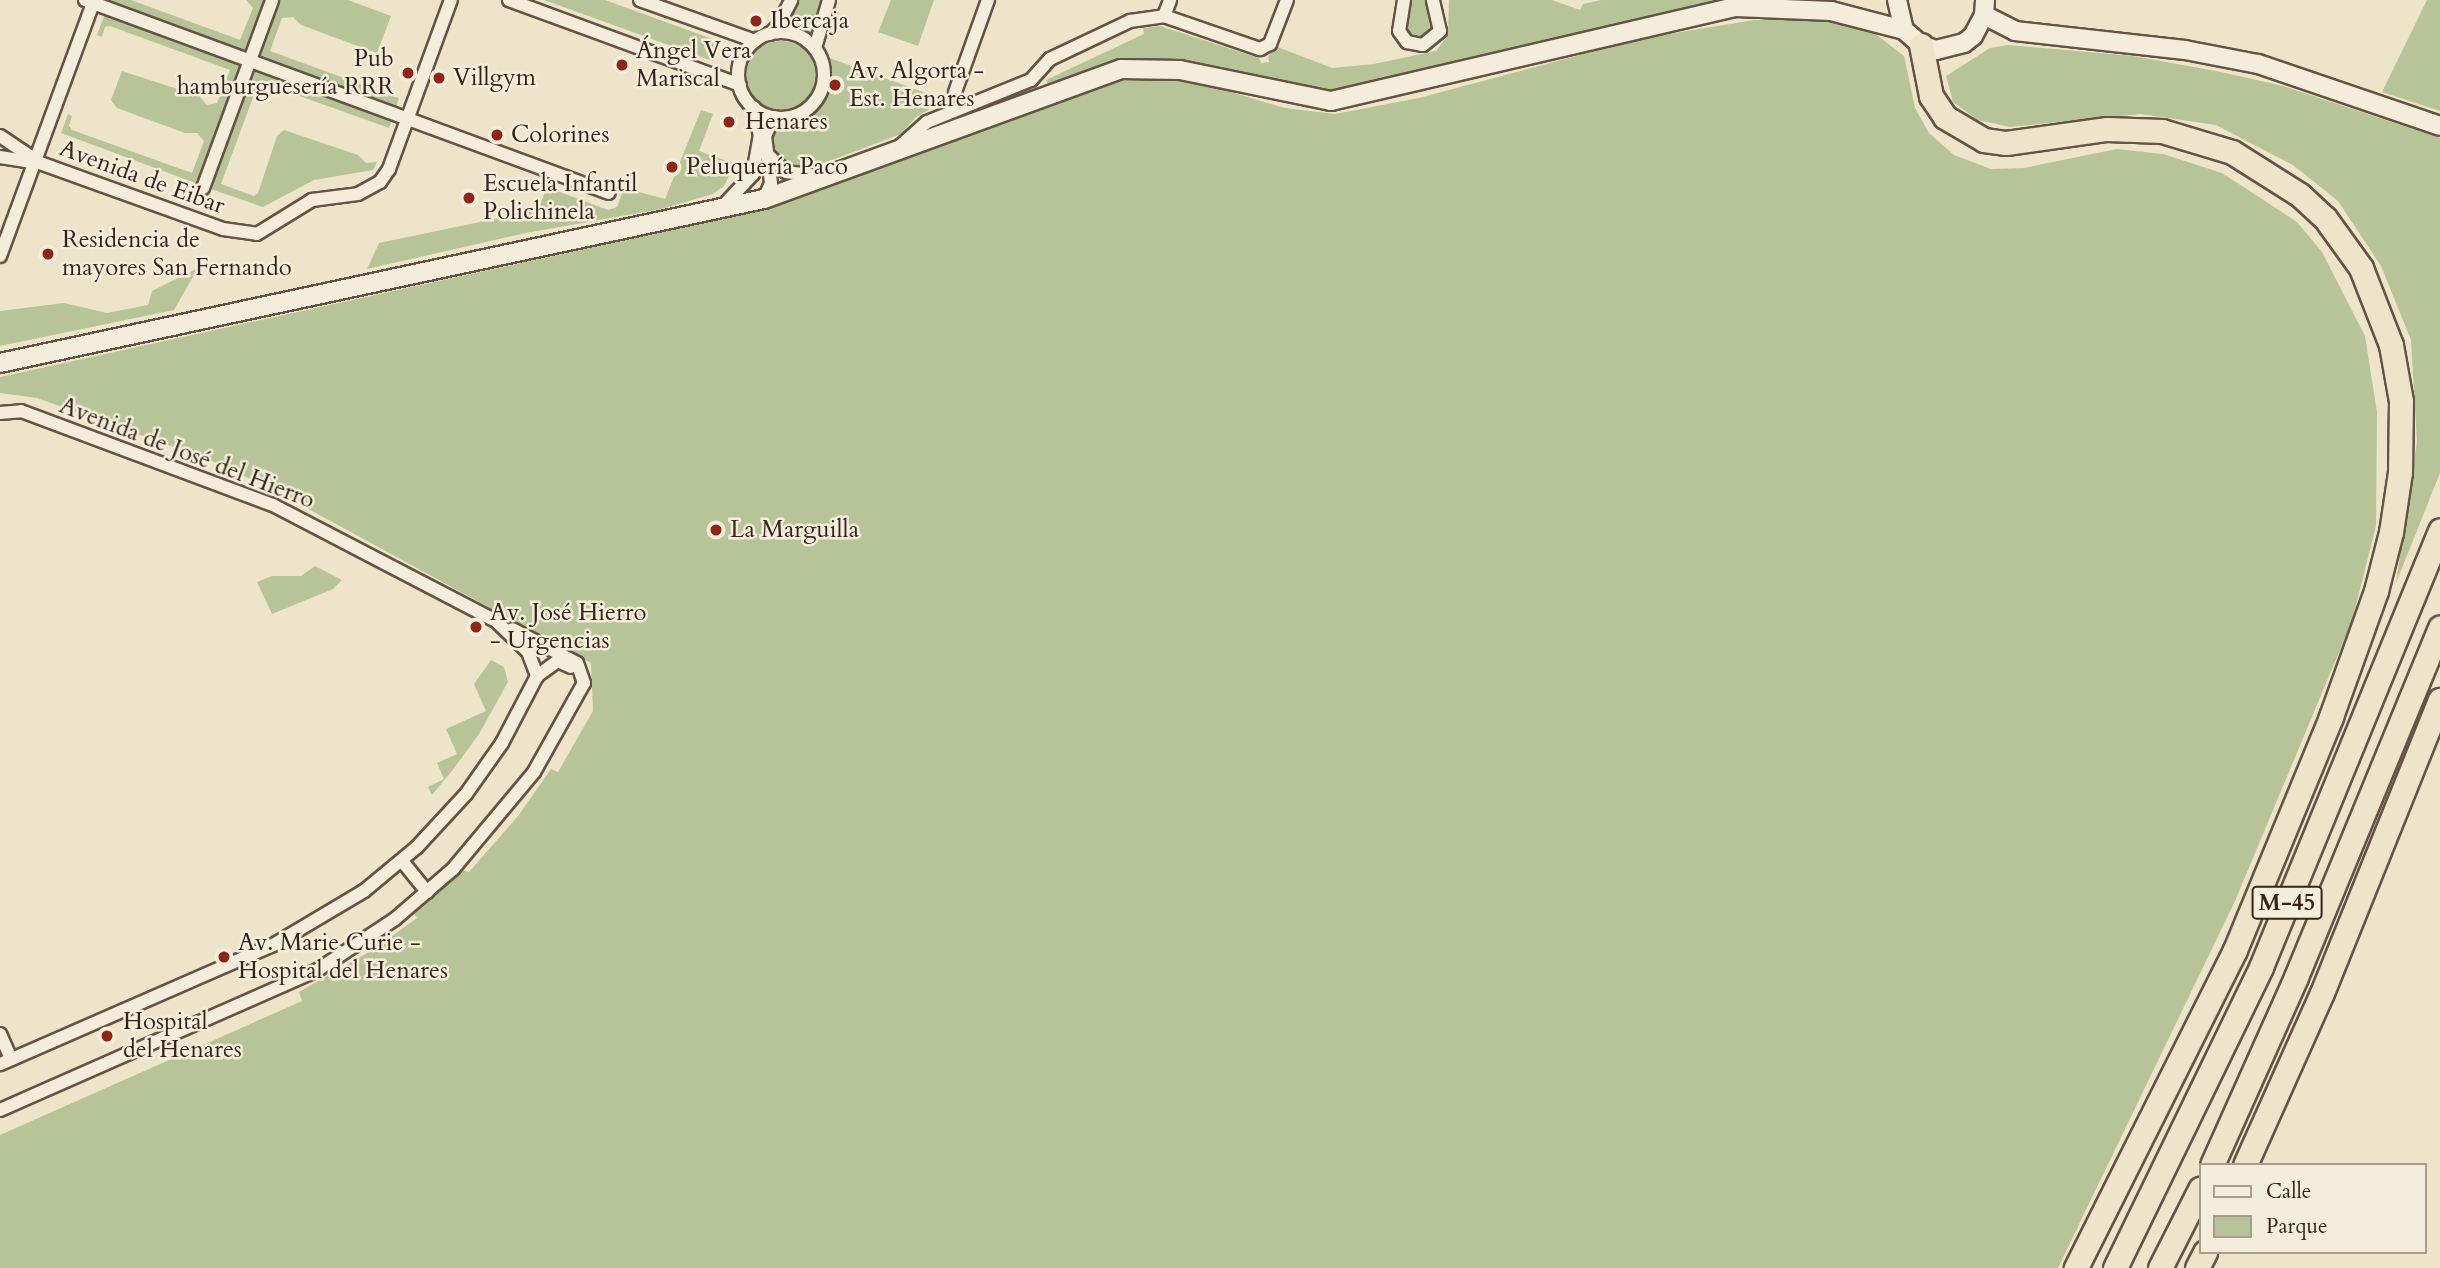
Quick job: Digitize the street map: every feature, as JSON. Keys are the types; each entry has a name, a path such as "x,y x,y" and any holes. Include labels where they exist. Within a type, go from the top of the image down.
{"highway":[{"path":"1913,37 1931,96 1945,117 1984,140 2006,143 2107,129 2162,131 2232,152 2300,195 2325,218 2361,268 2391,345 2401,401 2400,472 2391,532 2376,592 2331,717 2235,950 2077,1268"},
{"name":"M-45","path":"2115,1268 2260,967 2440,530"},
{"name":"M-45","path":"2213,1163 2296,976 2440,627"},
{"path":"2246,1163 2322,993 2440,699"},
{"path":"2161,1268 2198,1193"}],"street":[{"path":"203,188 272,0"},
{"path":"408,118 451,0"},
{"path":"509,0 740,85"},
{"path":"640,0 755,41"},
{"path":"791,0 778,26 755,41 741,60 740,85 754,108 762,150 778,168 793,175 838,173"},
{"path":"815,48 829,0"},
{"path":"955,92 989,0"},
{"path":"1164,16 1170,0"},
{"path":"887,157 927,122 1031,80 1050,59 1130,22 1164,16 1260,49 1270,44 1287,0"},
{"path":"1404,0 1399,31 1410,44 1423,46 1440,31 1433,0"},
{"path":"0,256 91,1 609,193"},
{"path":"0,363 763,199 887,157 1121,69 1180,70 1331,101 1703,12 1758,6 1879,12 1897,1 1913,37"},
{"path":"1973,36 1984,7 2015,31"},
{"path":"1830,10 1947,49 1973,36 2015,31 2185,50 2258,64 2440,127"},
{"path":"754,108 774,117 799,113 819,96 824,70 815,48 797,35 769,34"},
{"path":"763,199 757,185 766,130 774,117"},
{"name":"Avenida de Eibar","path":"0,157 36,161 231,231 257,234 312,200 358,194 374,188 389,169 408,118"},
{"name":"Avenida de Eibar","path":"0,136 36,161"},
{"path":"717,211 748,183 762,150"},
{"name":"Avenida de José del Hierro","path":"0,413 20,411 273,505 577,663 584,683"},
{"path":"499,624 528,652 537,676"},
{"path":"0,1034 6,1062 273,945 326,916 402,861 466,794 502,743 537,676 558,661 578,673 584,683 572,711 512,802 476,845 427,892 357,946 319,968 0,1110"},
{"path":"402,861 427,892"}],"green space":[{"path":"110,0 131,0 240,40 253,8 246,0 270,0 249,54 108,5"},
{"path":"276,0 348,0 391,16 377,53 301,25 293,17 282,18 270,51 399,98 395,110 256,59"},
{"path":"544,0 605,0 718,41 710,60"},
{"path":"794,0 824,0 810,35 786,26"},
{"path":"891,0 934,0 918,46 878,32"},
{"path":"1412,0 1427,0 1433,21 1433,31 1421,39 1405,30"},
{"path":"1449,0 1552,0 1580,10 1583,4 1601,0 1732,0 1664,12 1400,82 1341,91 1318,92 1150,59 1106,64 1049,86 1046,80 1144,34 1143,28 1160,26 1259,58 1261,63 1269,62 1268,56 1278,47 1332,68 1374,64 1436,51 1448,35"},
{"path":"2427,0 2440,0 2440,111 2382,92"},
{"path":"106,11 244,61 198,184 61,133 68,114 72,116 69,126 72,130 192,173 204,141 197,133 185,133 117,108 111,100 122,71 199,96 207,105 217,103 230,70 110,26 105,27 102,37 97,35"},
{"path":"1755,20 1824,20 1873,32 1904,56 1915,108 1929,133 1954,155 1991,169 2024,168 2117,149 2163,154 2222,173 2297,222 2322,252 2365,336 2377,412 2376,526 2352,621 2235,901 2058,1268 0,1268 0,1135 302,1001 299,992 374,949 417,918 413,912 460,870 469,872 518,816 551,769 558,772 593,711 591,663 268,487 210,460 37,398 0,393 0,377 755,212 1112,79 1139,74 1187,79 1285,108 1335,114 1419,98 1644,38"},
{"path":"781,41 806,51 816,76 806,101 781,111 756,101 746,76 756,51"},
{"path":"2008,45 2133,56 2221,72 2283,86 2440,138 2440,473 2396,583 2417,442 2411,340 2381,266 2338,201 2293,165 2216,125 2141,114 2010,127 1978,120 1953,102 1946,76 1990,48"},
{"path":"827,57 943,101 915,118 901,134 808,169 788,168 771,153 771,132 802,118 820,103 829,82"},
{"path":"251,66 393,118 389,128 263,83 255,92 221,184 254,196 258,193 277,136 284,130 358,155 366,163 377,162 373,170 314,180 263,207 208,188"},
{"path":"701,110 713,114 699,151 732,163 733,168 724,186 713,194 661,209 526,233 367,269 379,243 538,210 547,187 608,210 617,207 624,188 665,199"},
{"path":"198,268 174,310 0,346 0,311 64,303 107,313 148,305 152,291"},
{"path":"315,566 342,580 333,589 272,614 257,582 272,576 301,576"},
{"path":"491,660 504,667 508,682 479,734 432,795 428,787 444,779 437,763 457,754 446,729 486,711 474,684"}],"place":[{"name":"Ibercaja","path":"756,21"},
{"name":"Ángel Vera Mariscal","path":"622,65"},
{"name":"Pub hamburguesería RRR","path":"408,73"},
{"name":"Villgym","path":"439,78"},
{"name":"Av. Algorta - Est. Henares","path":"835,85"},
{"name":"Henares","path":"729,122"},
{"name":"Colorines","path":"497,135"},
{"name":"Peluquería Paco","path":"672,167"},
{"name":"Escuela Infantil Polichinela","path":"469,198"},
{"name":"Residencia de mayores San Fernando","path":"48,254"},
{"name":"La Marguilla","path":"716,530"},
{"name":"Av. José Hierro - Urgencias","path":"476,627"},
{"name":"Av. Marie Curie - Hospital del Henares","path":"224,957"},
{"name":"Hospital del Henares","path":"107,1036"}]}
